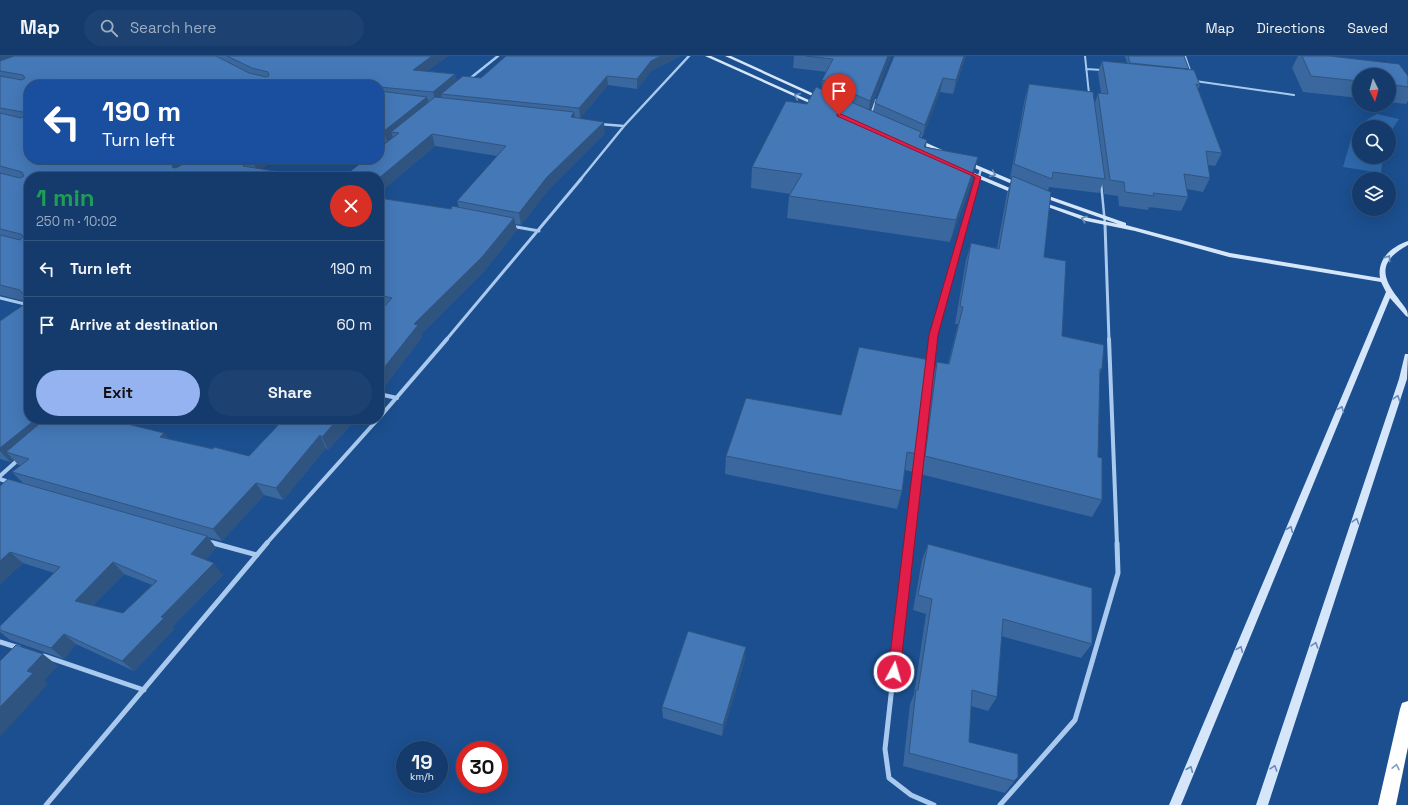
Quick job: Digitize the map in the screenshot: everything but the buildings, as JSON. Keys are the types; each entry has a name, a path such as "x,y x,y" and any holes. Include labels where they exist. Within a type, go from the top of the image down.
{"highway":[{"path":"1387,805 1408,709"}],"street":[{"path":"467,81 498,56"},
{"path":"384,412 539,231 624,126 689,56"},
{"path":"707,56 823,108"},
{"path":"727,56 826,100"},
{"path":"759,79 770,75"},
{"path":"869,119 875,122"},
{"path":"593,123 624,126"},
{"path":"909,137 952,156"},
{"path":"960,159 1025,188"},
{"path":"957,167 1021,195"},
{"path":"934,805 911,795 889,778 885,750 905,565 934,335 981,169"},
{"path":"1032,191 1071,206 1105,216 1136,229"},
{"path":"1035,201 1088,220 1136,229 1229,255 1383,280"},
{"path":"1000,805 1075,720 1118,573 1105,224"},
{"path":"509,226 539,231"},
{"path":"1408,236 1408,243 1394,249 1386,258 1382,268 1383,280 1389,293 1408,315"},
{"path":"1175,805 1389,293"},
{"path":"0,298 24,304"},
{"path":"1262,805 1401,386 1408,356"},
{"path":"384,395 397,398"},
{"path":"46,805 257,555 373,424"},
{"path":"19,487 0,477 24,455"},
{"path":"203,540 257,555"},
{"path":"0,642 23,649"},
{"path":"38,654 144,690"}],"lane":[{"path":"1085,56 1090,100"},
{"path":"1185,56 1191,74"},
{"path":"1086,69 1109,71"},
{"path":"1193,80 1294,95"},
{"path":"869,119 877,98"},
{"path":"1100,178 1105,224"}],"shaded area":[{"path":"1377,114 1399,119 1396,124 1396,120 1367,120"},
{"path":"1352,136 1352,164 1382,164 1381,172 1343,167"}],"route":[{"path":"839,115 978,177 934,335 905,565 894,672"}]}
